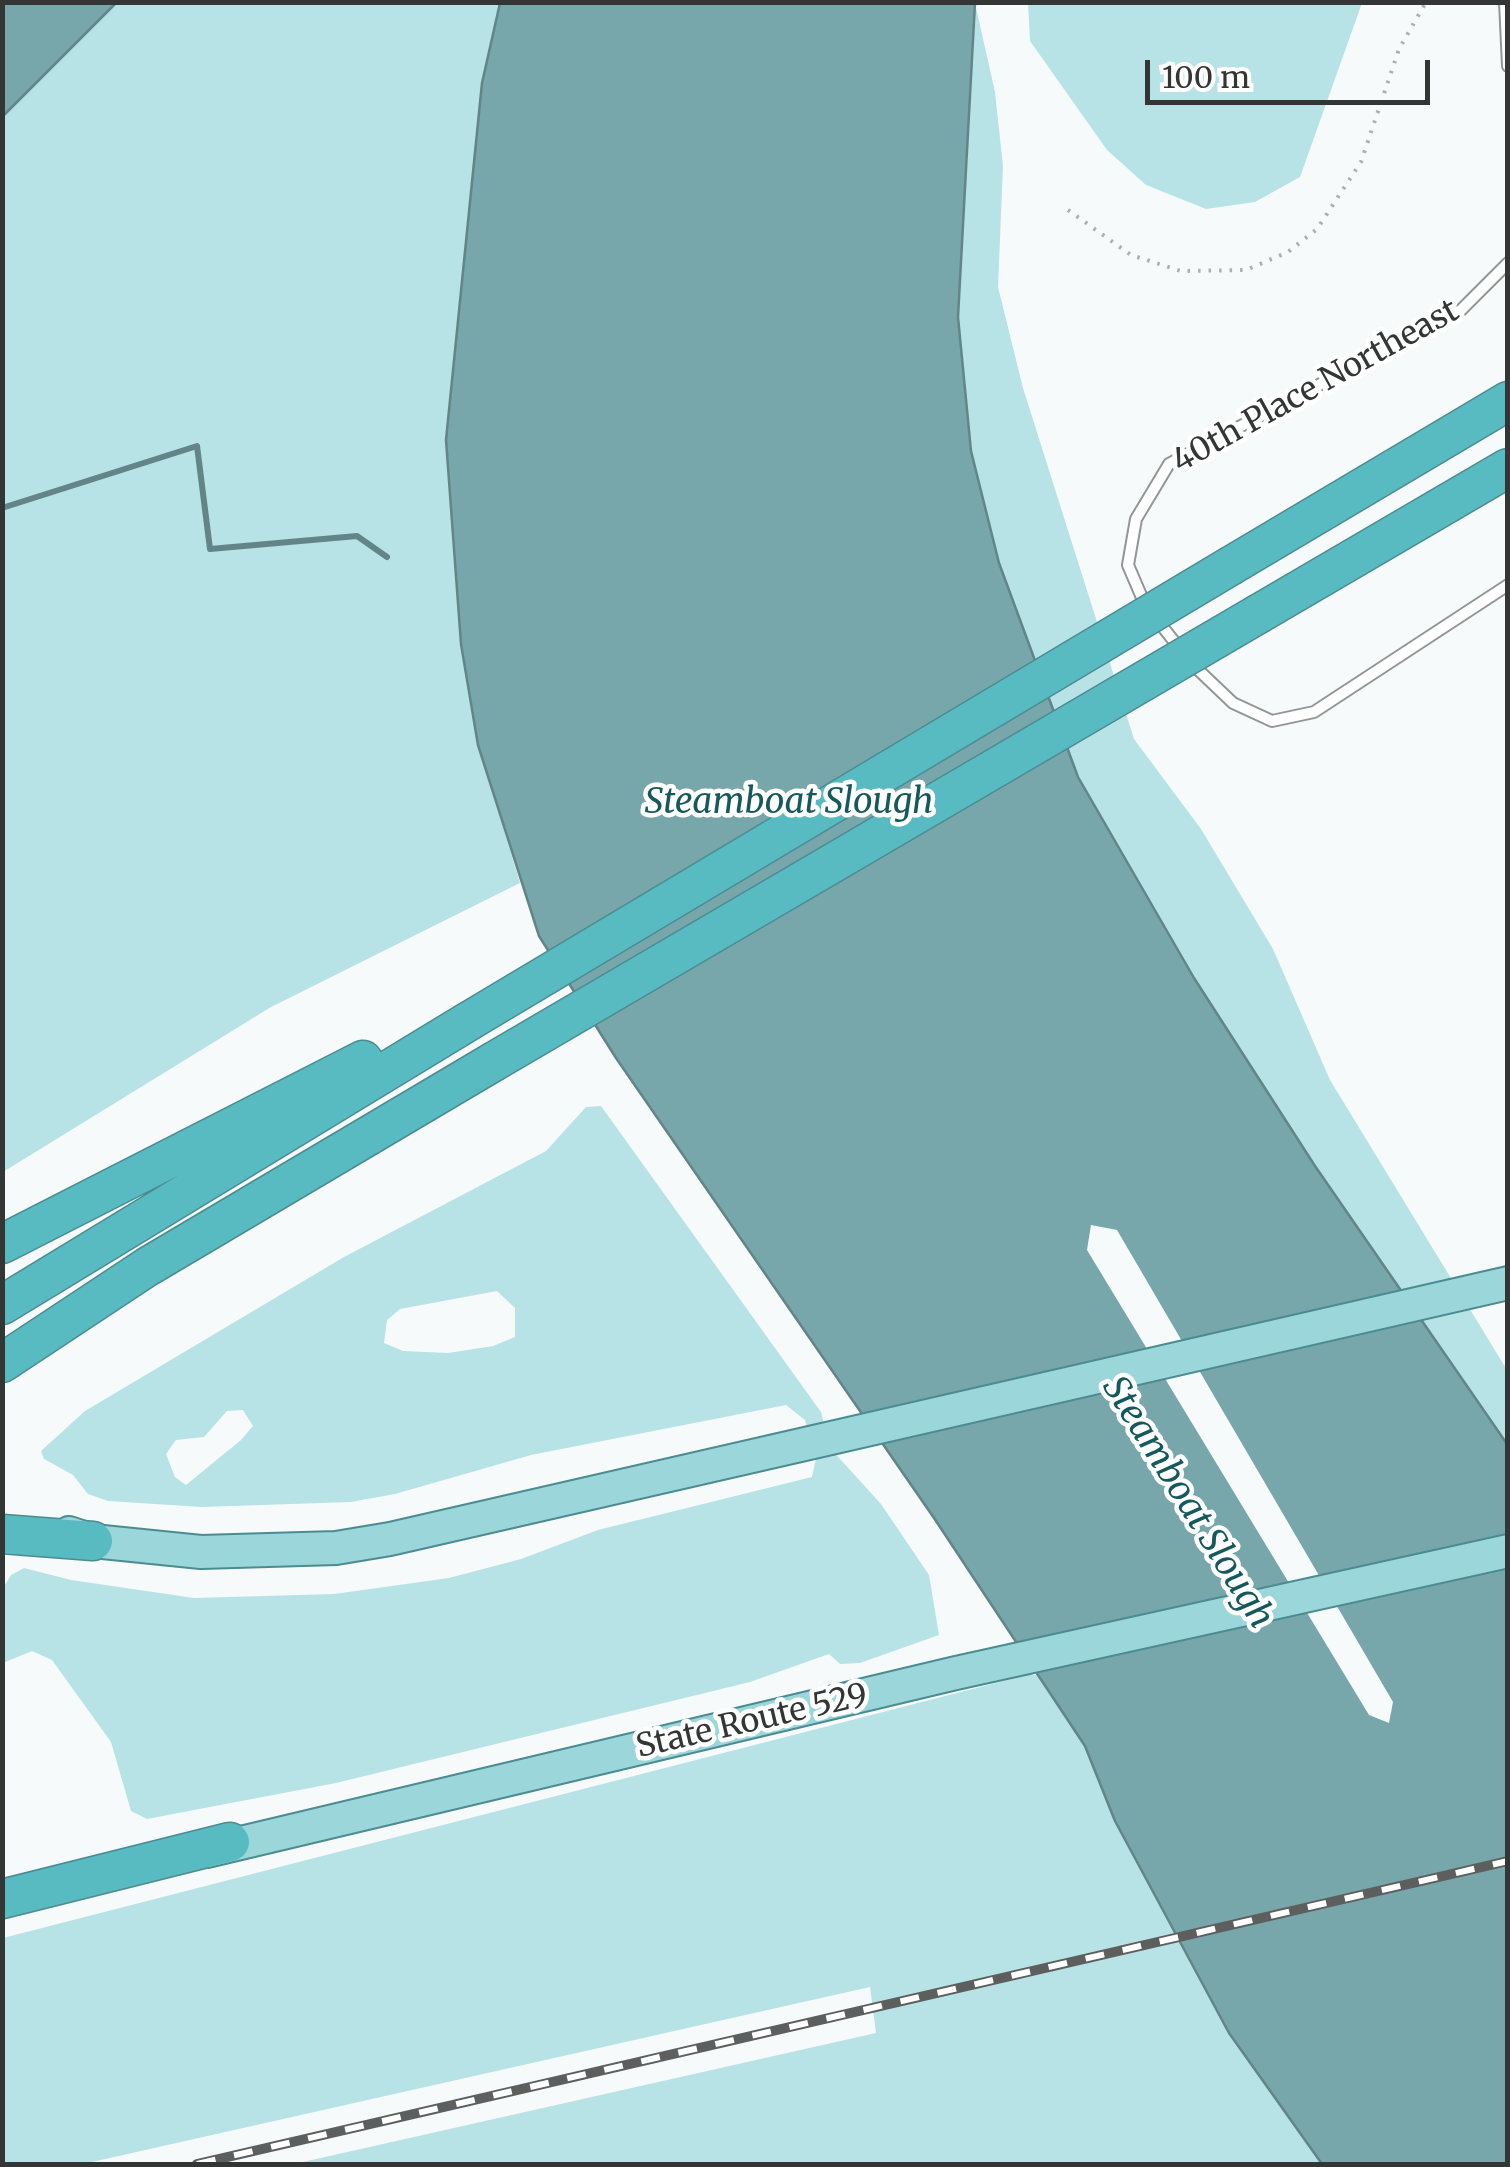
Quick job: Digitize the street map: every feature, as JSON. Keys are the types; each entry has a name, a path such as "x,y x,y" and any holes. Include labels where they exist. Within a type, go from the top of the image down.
{"highway":[{"path":"2,1304 166,1201 1508,402"},
{"path":"2,1363 147,1267 1508,468"},
{"path":"2,1244 308,1084 400,1044 469,1021"},
{"path":"2,1534 93,1541"},
{"path":"2,1899 230,1842"}],"main road":[{"path":"2,1521 61,1530 93,1541 201,1552 336,1548 443,1530 1508,1284"},
{"name":"State Route 529","path":"2,1915 230,1842 956,1673 1508,1550"}],"lane":[{"path":"1505,2 1508,66"},
{"name":"40th Place Northeast","path":"1508,264 1461,310 1169,464 1136,520 1128,565 1140,600 1204,679 1234,703 1272,721 1314,712 1508,585"}],"path":[{"path":"1068,210 1131,254 1181,272 1246,270 1288,252 1317,229 1361,162 1399,49 1426,2"}],"shaded area":[{"path":"1028,2 1362,3 1300,177 1255,202 1206,209 1146,185 1107,150 1030,41"},
{"path":"116,3 500,3 482,83 461,644 478,745 520,883 271,1007 3,1172 2,116"},
{"path":"975,3 995,92 1003,166 998,287 1023,388 1134,739 1201,829 1273,949 1330,1080 1507,1370 1507,1444 1315,1166 1194,978 1078,777 999,563 971,451 958,317"},
{"path":"601,1106 821,1412 831,1449 881,1504 929,1575 939,1635 860,1663 840,1664 829,1654 750,1682 336,1783 147,1819 131,1811 111,1742 52,1660 32,1651 3,1663 3,1588 11,1575 24,1568 71,1580 194,1598 334,1594 449,1578 521,1559 598,1530 812,1477 816,1458 805,1420 786,1405 531,1455 395,1494 351,1502 202,1507 108,1501 88,1494 73,1475 44,1459 41,1451 85,1411 344,1257 546,1151 586,1107","holes":["497,1291 515,1308 515,1337 493,1346 448,1353 403,1351 384,1343 387,1320 400,1309","243,1410 253,1426 241,1440 186,1485 175,1477 166,1454 176,1440 204,1437 227,1411"]},
{"path":"1038,1675 1085,1746 1115,1821 1229,2033 1322,2164 294,2164 876,2033 870,1987 83,2164 3,2164 3,1938"}],"water":[{"path":"3,2 116,3 3,116"},
{"name":"Steamboat Slough","path":"500,3 975,3 958,317 971,451 999,563 1078,777 1194,978 1315,1166 1507,1444 1507,2164 1322,2164 1229,2033 1115,1821 1085,1746 934,1518 616,1058 539,936 478,745 461,644 446,440 482,83"}],"pier":[{"path":"1091,1225 1117,1230 1393,1702 1389,1723 1369,1715 1087,1250"}],"waterway":[{"path":"2,508 197,446 210,549 357,536 387,557"}],"railway":[{"path":"197,2164 1508,1861"}]}
